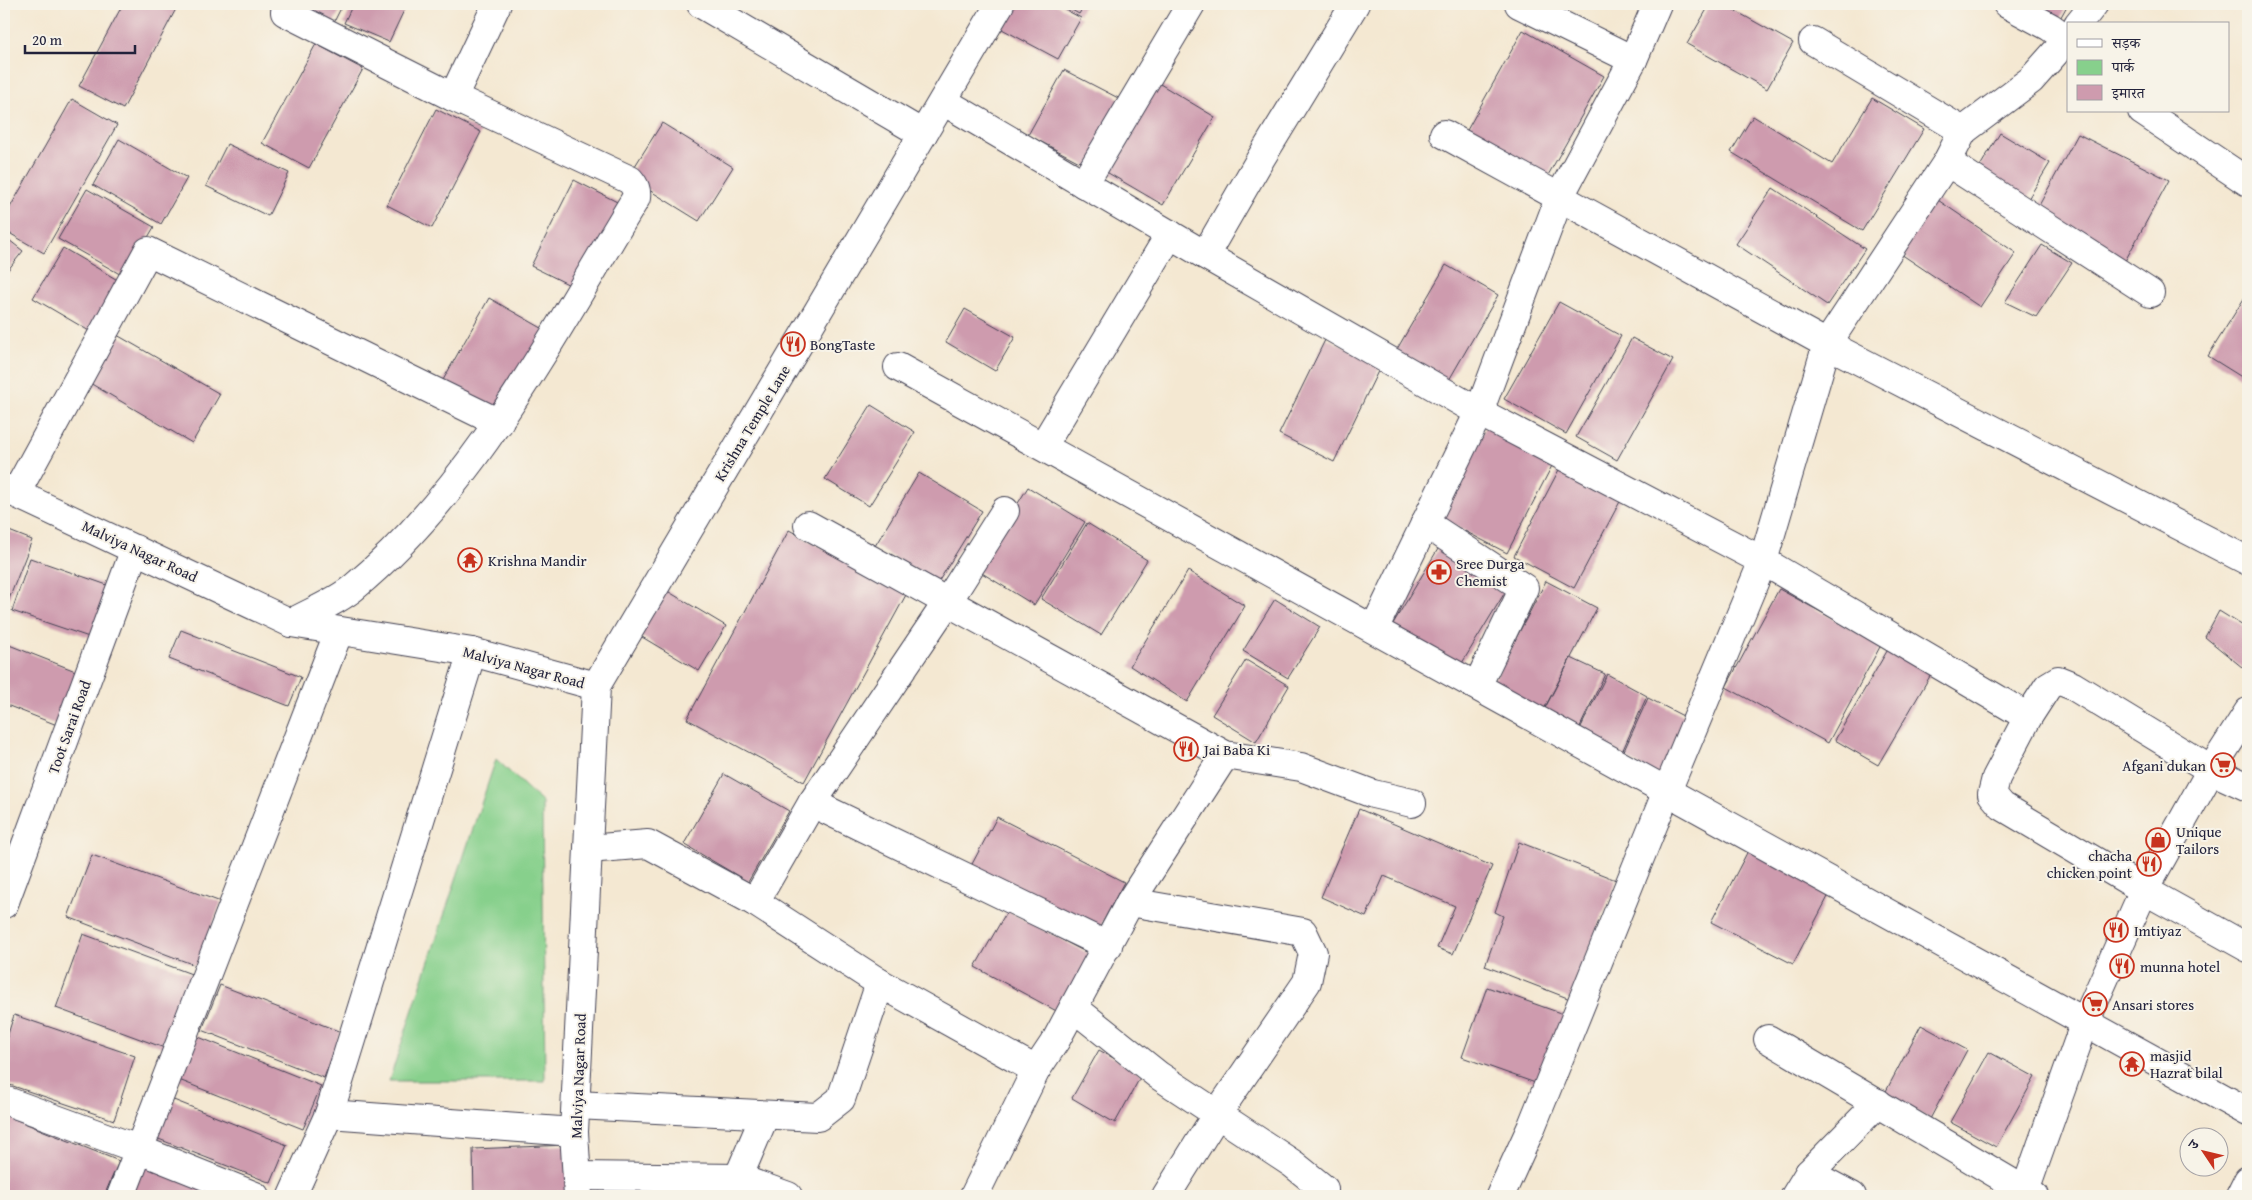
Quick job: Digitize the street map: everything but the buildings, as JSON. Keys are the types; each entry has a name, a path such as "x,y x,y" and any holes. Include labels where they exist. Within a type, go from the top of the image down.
{"street":[{"path":"453,97 498,4"},
{"path":"702,4 741,14 923,134"},
{"name":"Krishna Temple Lane","path":"596,686 1000,4"},
{"path":"1084,184 1191,4"},
{"path":"1205,255 1261,158 1355,4"},
{"path":"1519,4 1633,60"},
{"path":"1374,630 1479,412 1560,196 1633,60 1657,4"},
{"path":"1500,1196 1531,1128 1666,791 1763,562 1827,344 1947,162 1962,131 2031,80 2067,43 2050,27 2007,4"},
{"path":"2082,22 2094,4"},
{"path":"281,6 453,97 630,180 636,187 636,198 499,423 418,526 352,589 291,623"},
{"path":"1813,41 1962,131"},
{"path":"943,101 1205,255 1479,412 1763,562 2028,717"},
{"path":"2143,112 2248,182"},
{"path":"1444,134 1827,344 2248,561"},
{"path":"1947,162 2150,293"},
{"path":"1043,446 1170,234"},
{"path":"10,491 148,251 499,423"},
{"path":"898,367 2248,1112"},
{"name":"Malviya Nagar Road","path":"10,491 291,623 472,652 596,686 574,1132 578,1186"},
{"path":"756,902 812,803 948,601 1005,511"},
{"path":"1425,523 1524,588 1477,686"},
{"path":"808,526 948,601 1225,755 1301,767 1373,794 1412,803"},
{"name":"Toot Sarai Road","path":"4,904 135,549"},
{"path":"120,1196 339,631"},
{"path":"292,1196 329,1114 472,652"},
{"path":"2248,787 2211,770 2073,686 2058,680 2048,686 2028,717 1996,778 1992,794 2002,806 2144,890 2248,948"},
{"path":"1768,1039 2029,1194 2085,1022 2144,890 2211,770 2248,712"},
{"path":"974,1196 1036,1070 1074,1008 1130,902 1225,755"},
{"path":"812,803 1108,946"},
{"path":"588,849 648,844 756,902 880,983 1036,1070"},
{"path":"1130,902 1303,932 1313,953 1307,982 1217,1114 1166,1196"},
{"path":"576,1105 818,1118 841,1099 880,983"},
{"path":"1074,1008 1158,1075 1293,1164 1324,1189 1324,1196"},
{"path":"4,1100 255,1196"},
{"path":"1795,1196 1808,1173 1878,1103"},
{"path":"329,1114 574,1132"},
{"path":"738,1178 764,1114"},
{"path":"1808,1173 1852,1196"},
{"path":"578,1186 738,1178 788,1196"},
{"path":"2240,1196 2248,1180"}],"green space":[{"path":"496,759 542,802 545,1081 389,1081"}],"place":[{"name":"BongTaste","path":"793,344"},
{"name":"Krishna Mandir","path":"470,560"},
{"name":"Sree Durga Chemist","path":"1439,572"},
{"name":"Jai Baba Ki","path":"1186,749"},
{"name":"Afgani dukan","path":"2223,765"},
{"name":"Unique Tailors","path":"2158,840"},
{"name":"chacha chicken point","path":"2149,864"},
{"name":"Imtiyaz","path":"2116,930"},
{"name":"munna hotel","path":"2122,966"},
{"name":"Ansari stores","path":"2095,1004"},
{"name":"masjid Hazrat bilal","path":"2132,1064"}]}
